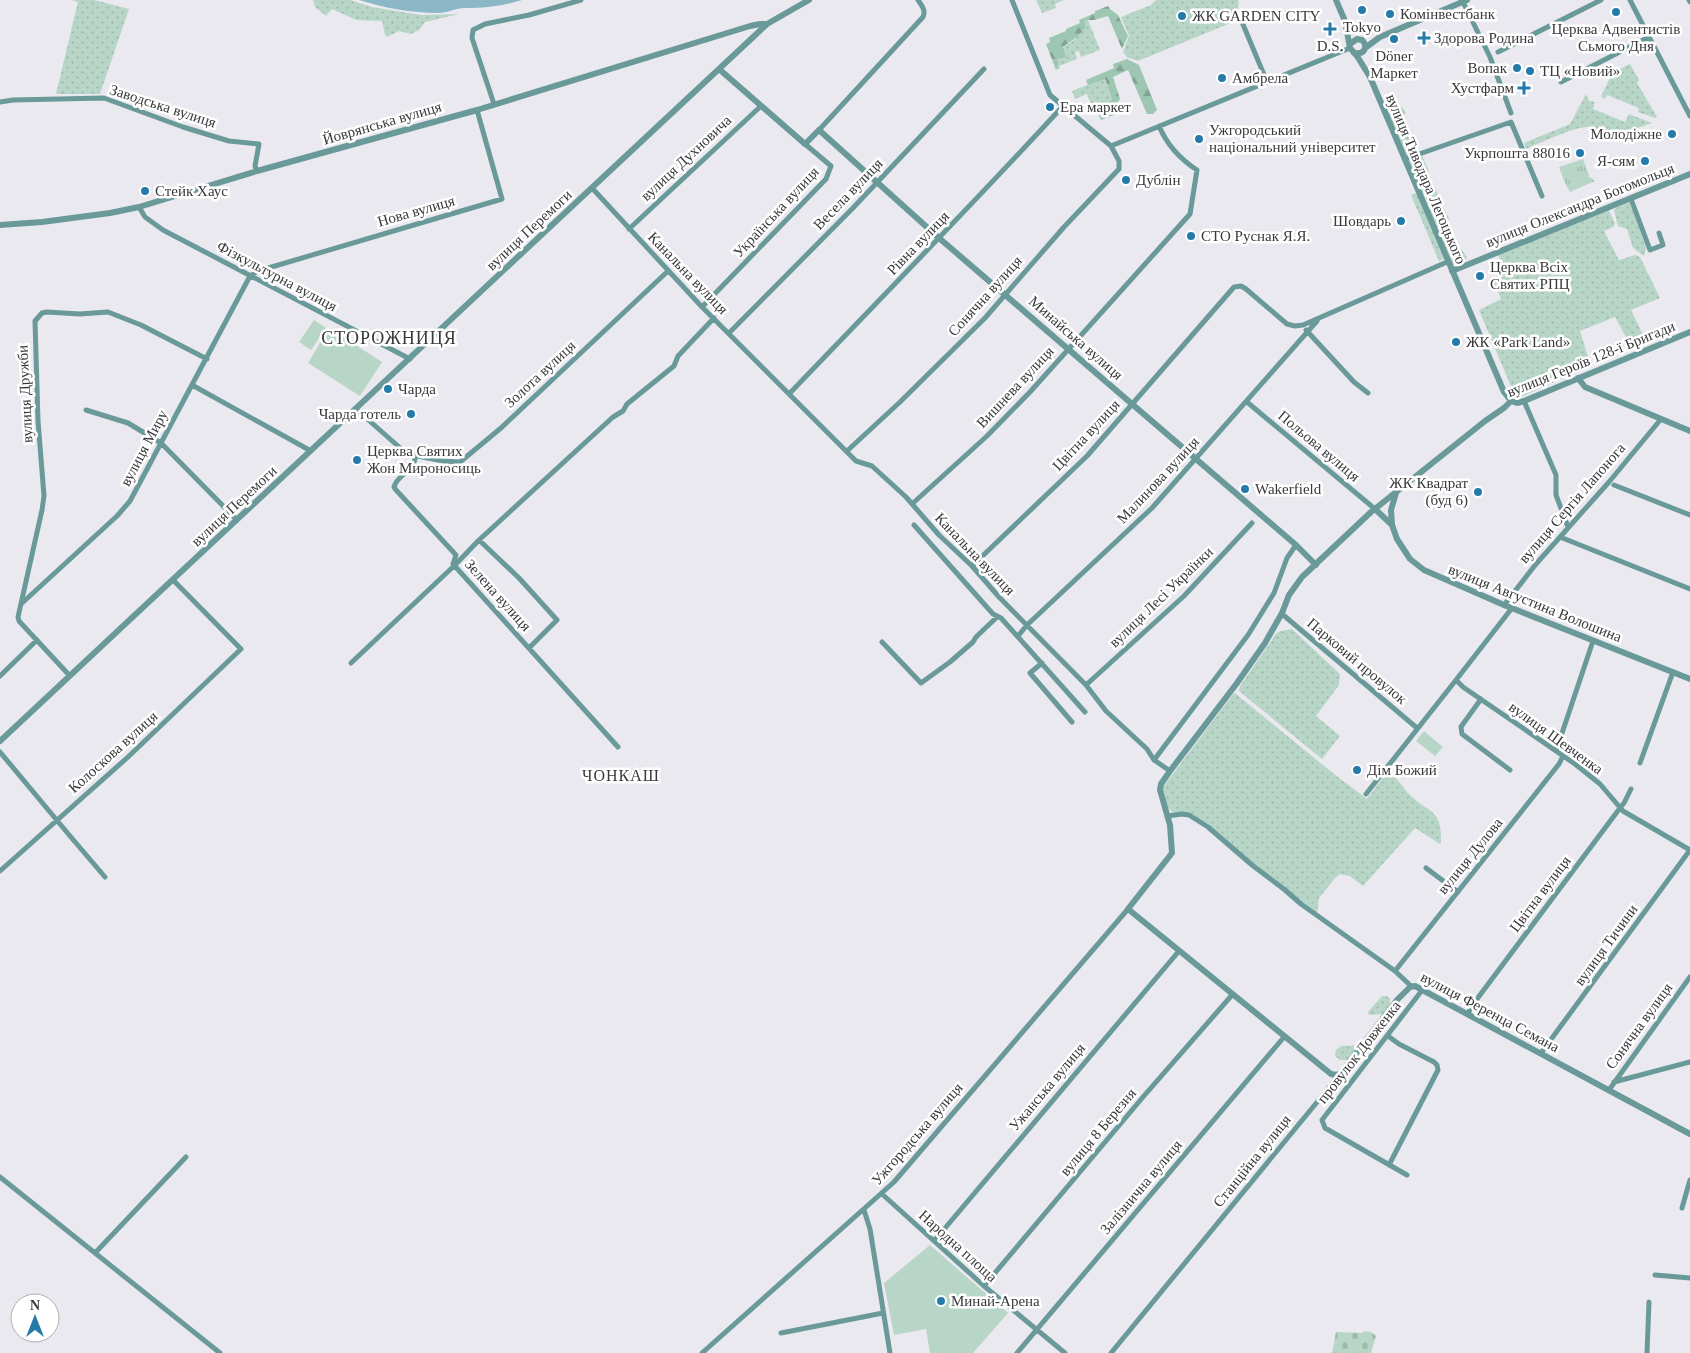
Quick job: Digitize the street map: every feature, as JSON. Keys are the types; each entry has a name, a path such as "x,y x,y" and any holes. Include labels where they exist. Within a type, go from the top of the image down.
{"street":[{"path":"494,104 472,38 473,30 485,24 529,15 581,0"},
{"name":"вулиця Перемоги","path":"0,740 767,24 809,0"},
{"name":"Українська вулиця","path":"702,307 826,179 831,166 805,144 923,18 924,8 918,0"},
{"path":"1012,0 1050,95 1111,146 1352,48"},
{"name":"вулиця Тиводара Легоцького","path":"1336,0 1345,21 1352,48 1369,75"},
{"path":"1498,52 1601,0"},
{"path":"1630,0 1690,116"},
{"path":"1352,48 1359,54 1380,37 1465,1 1511,113"},
{"name":"вулиця Тиводара Легоцького","path":"1345,21 1361,39"},
{"path":"1242,22 1266,82"},
{"name":"Йоврянська вулиця","path":"0,225 110,214 139,207 256,171 477,110 750,26 767,24"},
{"path":"1352,48 1354,39 1380,37"},
{"path":"1561,82 1649,37"},
{"path":"1361,39 1365,44 1365,49"},
{"name":"вулиця Тиводара Легоцького","path":"1365,49 1369,75 1447,262 1504,392 1511,401"},
{"path":"719,69 805,144"},
{"name":"Весела вулиця","path":"729,334 852,209 984,69"},
{"name":"Заводська вулиця","path":"0,102 95,98 112,100 220,138 259,144 255,166 256,171"},
{"name":"вулиця Духновича","path":"629,229 761,106"},
{"name":"Рівна вулиця","path":"789,394 969,208 1063,106"},
{"name":"Нова вулиця","path":"250,276 258,271 502,199 477,110"},
{"path":"1404,159 1511,122 1542,196"},
{"name":"Вишнева вулиця","path":"912,504 987,436 1030,392 1190,214 1197,170 1177,155 1165,139 1159,126"},
{"name":"Минайська вулиця","path":"819,130 939,238 1316,564"},
{"name":"Сонячна вулиця","path":"847,451 985,318 1119,169 1119,161 1111,146"},
{"name":"вулиця Олександра Богомольця","path":"1452,272 1690,174"},
{"name":"Канальна вулиця","path":"592,188 702,307 856,461 872,466 912,504 939,535 972,566 999,597 1086,685 1106,711 1147,749 1154,760 1170,771"},
{"path":"1631,199 1650,250 1663,244 1659,233"},
{"name":"Фізкультурна вулиця","path":"139,207 145,217 162,230 410,359"},
{"path":"1368,393 1354,382 1306,332 1304,325 1447,262"},
{"name":"Золота вулиця","path":"415,456 460,462 501,428 668,270"},
{"name":"вулиця Миру","path":"22,604 118,516 130,501 250,276"},
{"name":"Цвітна вулиця","path":"972,566 1087,456 1234,286 1241,286 1246,289 1287,324 1295,326 1304,325"},
{"name":"вулиця Дружби","path":"70,676 19,621 18,613 22,604 44,496 38,421 34,326 38,316 47,312 80,314 108,312 141,325 207,359"},
{"path":"351,663 455,566 479,540 613,417 623,411 627,404 674,366 678,356 714,318"},
{"name":"Малинова вулиця","path":"1018,636 1152,508 1319,318"},
{"name":"вулиця Героїв 128-ї Бригади","path":"1128,909 1172,853 1172,833 1160,790 1161,784 1265,643 1282,614 1289,595 1306,572 1375,509 1511,401 1517,404 1690,332"},
{"path":"1578,378 1585,387 1690,431"},
{"path":"192,385 311,451"},
{"path":"1524,401 1556,475 1556,495 1568,527"},
{"name":"Польова вулиця","path":"1246,402 1375,509"},
{"path":"356,409 399,449 415,456"},
{"path":"86,410 128,424 161,443 237,520"},
{"name":"вулиця Сергія Лапонога","path":"1504,605 1536,564 1661,419"},
{"name":"Зелена вулиця","path":"415,456 414,464 396,482 394,487 456,555 453,564 618,747"},
{"path":"1614,485 1690,515"},
{"name":"вулиця Августина Волошина","path":"1392,525 1392,505 1396,493"},
{"name":"вулиця Августина Волошина","path":"1375,509 1392,525 1404,552 1424,570 1504,605 1690,679"},
{"name":"вулиця Лесі Українки","path":"1086,685 1184,596 1252,523"},
{"path":"914,525 997,617 1001,618 1018,636 1085,712"},
{"path":"1560,537 1690,589"},
{"path":"479,540 557,620 529,648"},
{"path":"1154,760 1248,635 1274,593 1287,558 1296,545"},
{"name":"Колоскова вулиця","path":"0,871 128,757 241,649 173,580"},
{"path":"1366,794 1512,608"},
{"name":"Парковий провулок","path":"1282,614 1416,728"},
{"path":"882,642 921,683 950,662 997,617"},
{"path":"0,676 37,640"},
{"path":"1556,751 1593,641"},
{"path":"1042,663 1030,673 1072,722"},
{"path":"1640,763 1673,672"},
{"name":"вулиця Шевченка","path":"1456,680 1463,687 1576,764 1600,784 1620,808 1690,850"},
{"path":"1481,699 1461,727 1462,734 1510,770"},
{"path":"0,752 56,821 105,877"},
{"name":"вулиця Дулова","path":"1396,971 1559,764 1563,756"},
{"name":"Цвітна вулиця","path":"1468,1014 1471,1007 1624,803 1631,789"},
{"name":"вулиця Ференца Семана","path":"1168,816 1189,815 1208,827 1301,904 1396,971 1411,986 1423,989 1690,1134"},
{"name":"вулиця Тичини","path":"1541,1053 1690,850"},
{"path":"1426,868 1458,892"},
{"path":"1128,909 1328,1073 1335,1075"},
{"name":"Ужгородська вулиця","path":"702,1353 882,1194 1128,909"},
{"name":"Ужанська вулиця","path":"935,1240 1179,951"},
{"name":"Сонячна вулиця","path":"1609,1090 1690,978"},
{"name":"Станційна вулиця","path":"1110,1353 1327,1090 1335,1080 1335,1075 1346,1068 1397,1000 1411,986"},
{"name":"провулок Довженка","path":"1407,1175 1325,1128 1322,1120 1423,989"},
{"name":"вулиця 8 Березня","path":"984,1286 1143,1097 1232,995"},
{"path":"1388,1036 1437,1064 1438,1070 1388,1165"},
{"name":"Залізнична вулиця","path":"1017,1353 1284,1037"},
{"path":"1614,1082 1690,1062"},
{"path":"95,1253 186,1157"},
{"path":"0,1177 220,1353"},
{"path":"1682,1208 1690,1180"},
{"name":"Народна площа","path":"882,1194 984,1286 1065,1353"},
{"path":"864,1210 870,1229 890,1353"},
{"path":"1654,1275 1690,1278"},
{"path":"1647,1353 1649,1302"},
{"path":"781,1333 884,1313"}],"green space":[{"path":"71,0 94,0 129,9 100,94 56,94 78,2"},
{"path":"313,0 350,0 372,7 421,15 459,14 425,22 419,30 411,34 399,31 387,37 382,21 356,20 332,9 326,16 315,7"},
{"path":"1036,0 1064,0 1055,4 1056,8 1042,13"},
{"path":"1156,0 1238,0 1239,2 1233,22 1138,61 1127,57 1123,52 1129,36 1121,17 1151,5"},
{"path":"1108,6 1118,15 1128,36 1122,49 1108,16 1094,20 1085,20 1085,28 1063,47 1066,57 1058,59 1059,64 1056,70 1046,44 1050,42 1049,38 1066,31 1066,29 1080,23 1079,20"},
{"path":"1084,20 1088,20 1100,50 1081,57 1079,51 1075,52 1077,59 1059,66 1060,68 1056,70 1059,64 1059,53 1075,39 1081,30"},
{"path":"1127,59 1139,65 1157,110 1153,114 1147,114 1128,70 1113,77 1120,99 1113,109 1116,114 1101,120 1099,113 1112,99 1105,79 1088,85 1086,80 1114,68 1113,64"},
{"path":"1630,64 1639,80 1637,83 1657,117 1655,118 1638,112 1639,108 1607,95 1605,99 1601,97 1612,73"},
{"path":"1104,78 1112,99 1099,113 1101,121 1096,109 1092,107 1087,94 1075,99 1072,91"},
{"path":"1586,94 1589,101 1595,102 1593,109 1625,122 1629,114 1652,123 1604,139 1599,130 1585,127 1559,135 1526,149 1524,143 1570,124"},
{"path":"1402,107 1406,113 1401,117 1417,153 1408,156 1405,155 1388,113"},
{"path":"1422,155 1426,165 1417,181 1408,161"},
{"path":"1583,159 1590,178 1595,181 1570,192 1559,167"},
{"path":"1426,165 1429,171 1427,174 1433,189 1436,190 1440,198 1429,205 1418,183"},
{"path":"1416,193 1444,259 1439,261 1411,195"},
{"path":"1630,202 1646,248 1644,256 1633,248 1627,229 1618,226 1614,210"},
{"path":"1441,203 1449,219 1447,223 1458,248 1467,257 1465,260 1454,265 1443,241 1447,239 1442,226 1437,227 1429,210"},
{"path":"1609,210 1615,224 1604,231 1619,260 1635,255 1640,257 1660,298 1631,310 1644,337 1641,345 1632,348 1615,317 1580,331 1591,366 1523,396 1515,396 1479,310 1501,299 1492,278 1506,273 1498,255"},
{"path":"314,320 326,328 311,350 299,342"},
{"path":"329,328 382,362 360,396 308,363"},
{"path":"1292,629 1340,674 1339,685 1316,716 1340,736 1322,759 1239,691 1240,686 1276,634"},
{"path":"1234,693 1367,799 1382,779 1390,773 1392,774 1415,800 1436,817 1441,831 1440,844 1415,828 1363,886 1350,876 1340,874 1335,878 1319,898 1317,913 1189,814 1173,812 1168,808 1165,801 1163,787"},
{"path":"1424,731 1443,747 1435,756 1416,741"},
{"path":"1382,996 1387,996 1390,999 1390,1008 1384,1014 1369,1015 1368,1012"},
{"path":"1360,1045 1349,1060 1340,1060 1335,1056 1336,1050 1341,1046"},
{"name":"Минай-Арена","path":"930,1245 1008,1313 973,1353 930,1353 926,1329 894,1335 884,1283"},
{"path":"1363,1331 1371,1332 1376,1336 1371,1353 1332,1353 1336,1332 1363,1333"}],"water":[{"path":"359,0 522,0 500,5 462,8 439,13 398,10"}],"place":[{"name":"Tokyo","path":"1362,10"},
{"name":"Церква Адвентистів Сьмого Дня","path":"1616,12"},
{"name":"Комінвестбанк","path":"1390,14"},
{"name":"ЖК GARDEN CITY","path":"1182,16"},
{"name":"D.S.","path":"1330,29"},
{"name":"Здорова Родина","path":"1424,38"},
{"name":"Döner Маркет","path":"1394,39"},
{"name":"Вопак","path":"1517,68"},
{"name":"ТЦ «Новий»","path":"1530,71"},
{"name":"Амбрела","path":"1222,78"},
{"name":"Хустфарм","path":"1524,88"},
{"name":"Ера маркет","path":"1050,107"},
{"name":"Молодіжне","path":"1672,134"},
{"name":"Ужгородський національний університет","path":"1199,139"},
{"name":"Укрпошта 88016","path":"1580,153"},
{"name":"Я-сям","path":"1645,161"},
{"name":"Дублін","path":"1126,180"},
{"name":"Стейк Хаус","path":"145,191"},
{"name":"Шовдарь","path":"1401,221"},
{"name":"СТО Руснак Я.Я.","path":"1191,236"},
{"name":"Церква Всіх Святих РПЦ","path":"1480,276"},
{"name":"ЖК «Park Land»","path":"1456,342"},
{"name":"Чарда","path":"388,389"},
{"name":"Чарда готель","path":"411,414"},
{"name":"Церква Святих Жон Мироносиць","path":"357,460"},
{"name":"Wakerfield","path":"1245,489"},
{"name":"ЖК Квадрат (буд 6)","path":"1478,492"},
{"name":"Дім Божий","path":"1357,770"},
{"name":"Минай-Арена","path":"941,1301"}],"district":[{"name":"СТОРОЖНИЦЯ","path":"389,338"},
{"name":"ЧОНКАШ","path":"621,775"}]}
